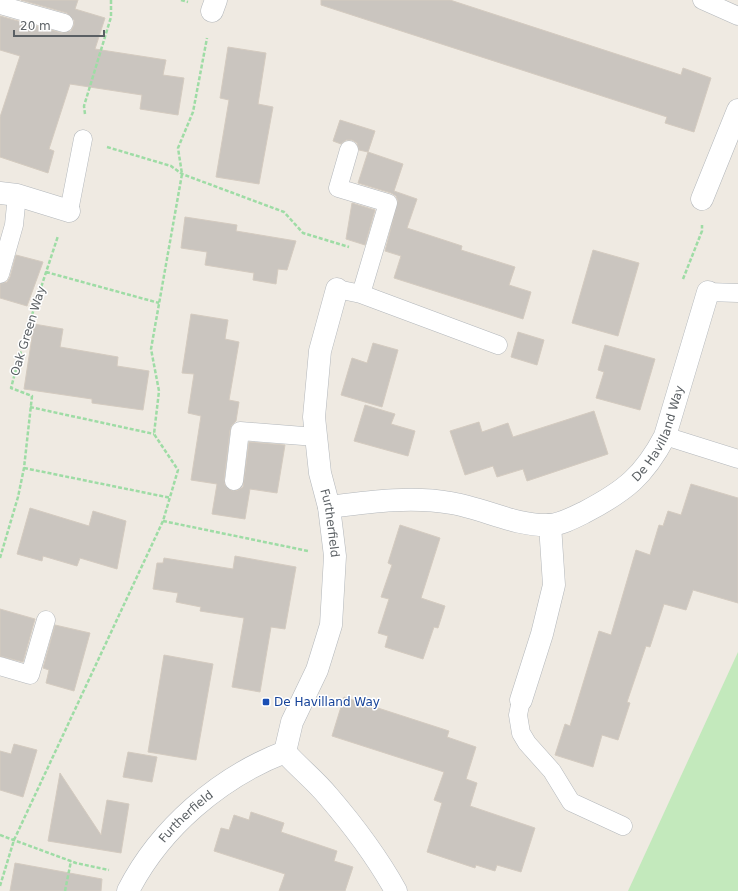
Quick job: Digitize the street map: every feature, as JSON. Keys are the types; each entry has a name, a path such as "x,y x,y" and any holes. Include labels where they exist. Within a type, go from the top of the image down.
{"street":[{"path":"702,199 738,110"},
{"path":"8,194 69,212"},
{"name":"Furtherfield","path":"131,884 158,844 197,804 258,762 285,752 292,722 317,670 331,625 335,556 329,507 320,473 314,417 320,351 337,289"},
{"name":"De Havilland Way","path":"329,507 383,501 416,500 451,503 525,523 550,526 576,517 616,495 628,486 653,458 665,436 708,292"},
{"path":"521,700 542,634 554,585 550,526"},
{"path":"285,752 299,768 327,794 381,864 396,891"}],"lane":[{"path":"702,0 738,16"},
{"path":"0,5 64,23"},
{"path":"69,212 83,139"},
{"path":"349,150 338,188 388,203 361,294"},
{"path":"0,274 14,225 8,194"},
{"path":"337,289 361,294 498,345"},
{"path":"708,292 738,293"},
{"path":"234,481 240,431 316,437"},
{"path":"665,436 738,460"},
{"path":"0,666 30,675 46,620"},
{"path":"521,700 518,715 520,733 552,771 571,802 623,826"}],"path":[{"path":"111,0 111,17 84,106 87,124 83,139 171,166 182,174 284,212 303,233 373,255"},
{"path":"0,886 14,840 163,521 178,470 154,434 159,391 151,349 182,174 178,148 193,112 214,5"},
{"path":"702,199 702,231 680,286 708,292"},
{"name":"Oak Green Way","path":"0,558 18,497 24,468 32,396 11,388 25,336 58,235 69,212"},
{"path":"46,272 159,303"},
{"path":"30,407 154,434"},
{"path":"24,468 171,498"},
{"path":"163,521 335,556"},
{"path":"0,835 71,861 98,866 131,884"},
{"path":"65,891 71,861"}],"green space":[{"path":"738,652 738,891 628,891"}],"building":[{"path":"21,0 78,0 75,9 105,18 95,49 166,60 163,75 184,78 178,115 140,109 142,95 70,84 49,149 54,151 48,173 0,157 0,117 20,56 0,50 0,16 62,33 71,31 74,25 74,20 67,13"},
{"path":"321,0 450,0 681,75 683,68 711,78 694,132 665,123 667,117 321,5"},
{"path":"228,47 266,53 258,104 273,107 259,184 216,177 229,100 220,98"},
{"path":"340,120 375,131 368,152 359,150 357,143 352,140 346,140 341,144 333,141"},
{"path":"368,152 403,164 394,191 417,199 407,228 462,246 461,250 515,267 509,285 531,292 523,319 394,278 401,256 385,251 398,201 396,196 391,193 358,183"},
{"path":"352,203 375,210 365,245 346,239"},
{"path":"185,217 237,225 236,231 296,241 287,270 278,269 276,284 253,280 254,273 205,265 207,252 181,248"},
{"path":"593,250 639,263 618,336 572,323"},
{"path":"16,255 43,262 27,306 0,298 0,284 7,282 10,277"},
{"path":"191,314 228,320 225,339 239,342 229,400 239,402 236,421 230,430 224,480 225,485 233,491 243,487 249,442 285,445 277,493 250,489 245,519 212,514 217,484 191,480 201,416 188,413 194,374 182,373"},
{"path":"34,324 63,329 60,347 118,357 117,366 149,371 143,410 92,403 92,399 24,389"},
{"path":"518,332 544,340 537,365 511,357"},
{"path":"373,343 398,350 382,407 341,395 352,358 367,363"},
{"path":"605,345 655,359 640,410 596,398 604,372 598,370"},
{"path":"365,405 395,414 391,424 415,431 408,456 354,441"},
{"path":"594,411 608,454 527,481 523,469 497,477 493,466 465,475 450,431 479,422 482,432 508,423 513,437"},
{"path":"691,484 738,498 738,603 693,590 686,610 664,604 650,647 646,646 627,702 630,703 618,740 602,735 593,767 555,755 565,724 570,726 599,631 611,635 636,550 650,555 659,525 663,526 668,511 681,515"},
{"path":"30,508 89,526 93,511 126,521 117,569 80,558 77,566 43,556 42,561 17,554"},
{"path":"400,525 440,538 421,598 445,606 438,628 434,627 423,659 385,647 388,636 378,633 389,599 381,597 392,565 388,563"},
{"path":"235,556 296,567 285,629 271,627 260,692 232,687 244,618 200,611 201,607 176,602 178,593 153,589 157,563 163,563 164,558 233,569"},
{"path":"0,609 35,619 23,662 0,656"},
{"path":"55,625 90,633 74,691 46,683 49,670 43,668"},
{"path":"164,655 213,664 196,760 148,752"},
{"path":"344,697 449,731 447,737 476,747 466,779 477,783 470,806 535,828 521,872 497,865 495,871 476,865 475,868 427,852 442,803 434,800 444,772 332,736"},
{"path":"14,744 37,750 23,797 0,790 0,751 11,754"},
{"path":"128,752 157,757 152,782 123,777"},
{"path":"60,773 101,835 107,800 129,804 121,853 48,841"},
{"path":"251,812 284,823 281,832 337,851 334,861 353,867 345,891 279,891 285,874 214,851 221,828 229,830 234,815 249,820"},
{"path":"15,863 102,879 101,891 10,891"}],"place":[{"name":"De Havilland Way","path":"266,702"}]}
